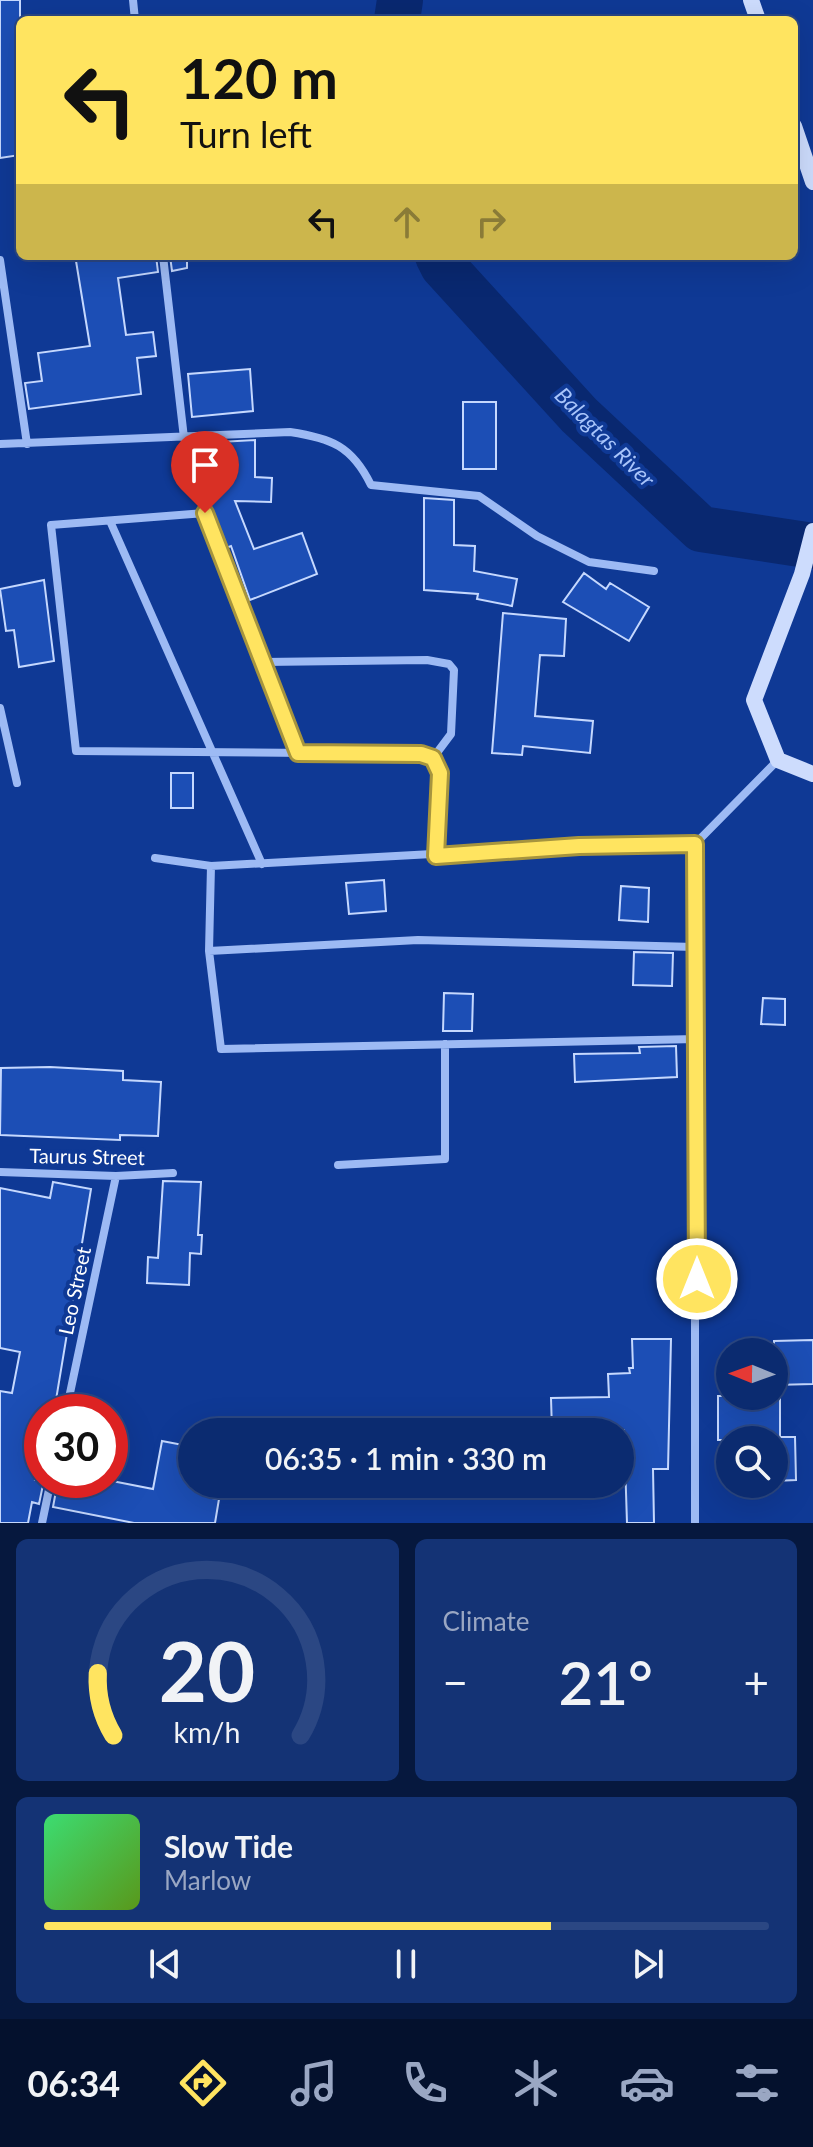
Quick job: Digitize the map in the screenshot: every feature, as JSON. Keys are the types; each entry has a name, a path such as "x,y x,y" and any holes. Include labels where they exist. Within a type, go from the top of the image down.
{"street":[{"path":"798,138 813,182"},
{"path":"0,260 27,444"},
{"path":"163,260 184,438"},
{"path":"0,444 290,432 324,437 359,460 371,485 479,496 537,536 589,562 654,571"},
{"path":"298,753 205,513 51,525 76,751 216,755 421,754 433,758 440,773 436,856"},
{"path":"110,521 262,864"},
{"path":"813,531 802,574 754,700 778,760 813,774"},
{"path":"263,662 427,660 449,664 454,670 451,734 433,758"},
{"path":"0,708 17,783"},
{"path":"155,858 211,866 579,846 695,844 778,760"},
{"path":"695,844 695,1523"},
{"path":"211,866 209,951 221,1049 696,1039"},
{"path":"209,951 418,940 695,947"},
{"path":"338,1165 445,1159 445,1044"},
{"name":"Taurus Street","path":"0,1172 116,1176 173,1173"},
{"name":"Leo Street","path":"70,1394 116,1176"},
{"path":"42,1523 47,1498"}],"building":[{"path":"0,0 20,0 20,16 16,16 16,156 0,158"},
{"path":"156,260 158,272 118,278 126,335 153,332 156,356 137,358 141,394 29,409 25,383 42,381 38,353 90,346 76,261"},
{"path":"171,260 187,260 187,268 172,271"},
{"path":"250,369 253,411 192,417 188,374"},
{"path":"463,402 496,402 496,469 463,469"},
{"path":"255,440 255,477 272,478 271,502 235,501 254,549 302,533 317,574 250,600 231,546 226,548 187,455 219,442"},
{"path":"424,498 454,500 454,545 475,546 474,571 517,579 512,606 477,599 478,594 424,590"},
{"path":"584,573 606,589 610,583 649,607 629,641 563,602"},
{"path":"44,580 54,661 19,667 14,630 6,631 0,589"},
{"path":"503,613 566,619 564,656 540,655 535,716 593,721 590,753 523,746 522,755 492,753"},
{"path":"171,773 193,773 193,808 171,808"},
{"path":"384,880 386,911 349,914 346,883"},
{"path":"621,886 649,888 648,922 619,920"},
{"path":"634,952 673,953 672,986 633,985"},
{"path":"444,993 473,994 472,1031 443,1031"},
{"path":"763,998 785,999 785,1025 761,1024"},
{"path":"676,1046 677,1077 575,1082 574,1054 640,1053 639,1047"},
{"path":"1,1068 123,1071 123,1080 161,1082 158,1136 120,1135 120,1140 0,1135"},
{"path":"163,1181 201,1182 198,1235 202,1235 201,1254 190,1253 189,1285 147,1283 148,1257 158,1258"},
{"path":"53,1182 91,1189 57,1394 24,1394 24,1498 40,1498 39,1504 32,1502 28,1523 0,1523 0,1391 12,1393 20,1352 0,1348 0,1188 50,1198"},
{"path":"632,1339 671,1339 668,1469 653,1469 654,1523 627,1523 626,1498 634,1498 634,1418 552,1418 551,1398 609,1397 608,1374 630,1373 629,1368 633,1368"},
{"path":"813,1340 813,1384 788,1385 788,1341"},
{"path":"718,1410 780,1410 780,1426 718,1426"},
{"path":"788,1437 795,1437 796,1480 788,1480"},
{"path":"162,1441 178,1444 178,1498 219,1499 215,1523 134,1523 53,1507 55,1498 128,1498 128,1484 153,1489"}],"waterway":[{"name":"Balagtas River","path":"398,16 400,0"},
{"name":"Balagtas River","path":"440,260 579,415 701,529 813,546"}],"route":[{"path":"205,513 298,753 421,754 433,758 440,773 436,856 579,846 695,844 697,1279"}]}
